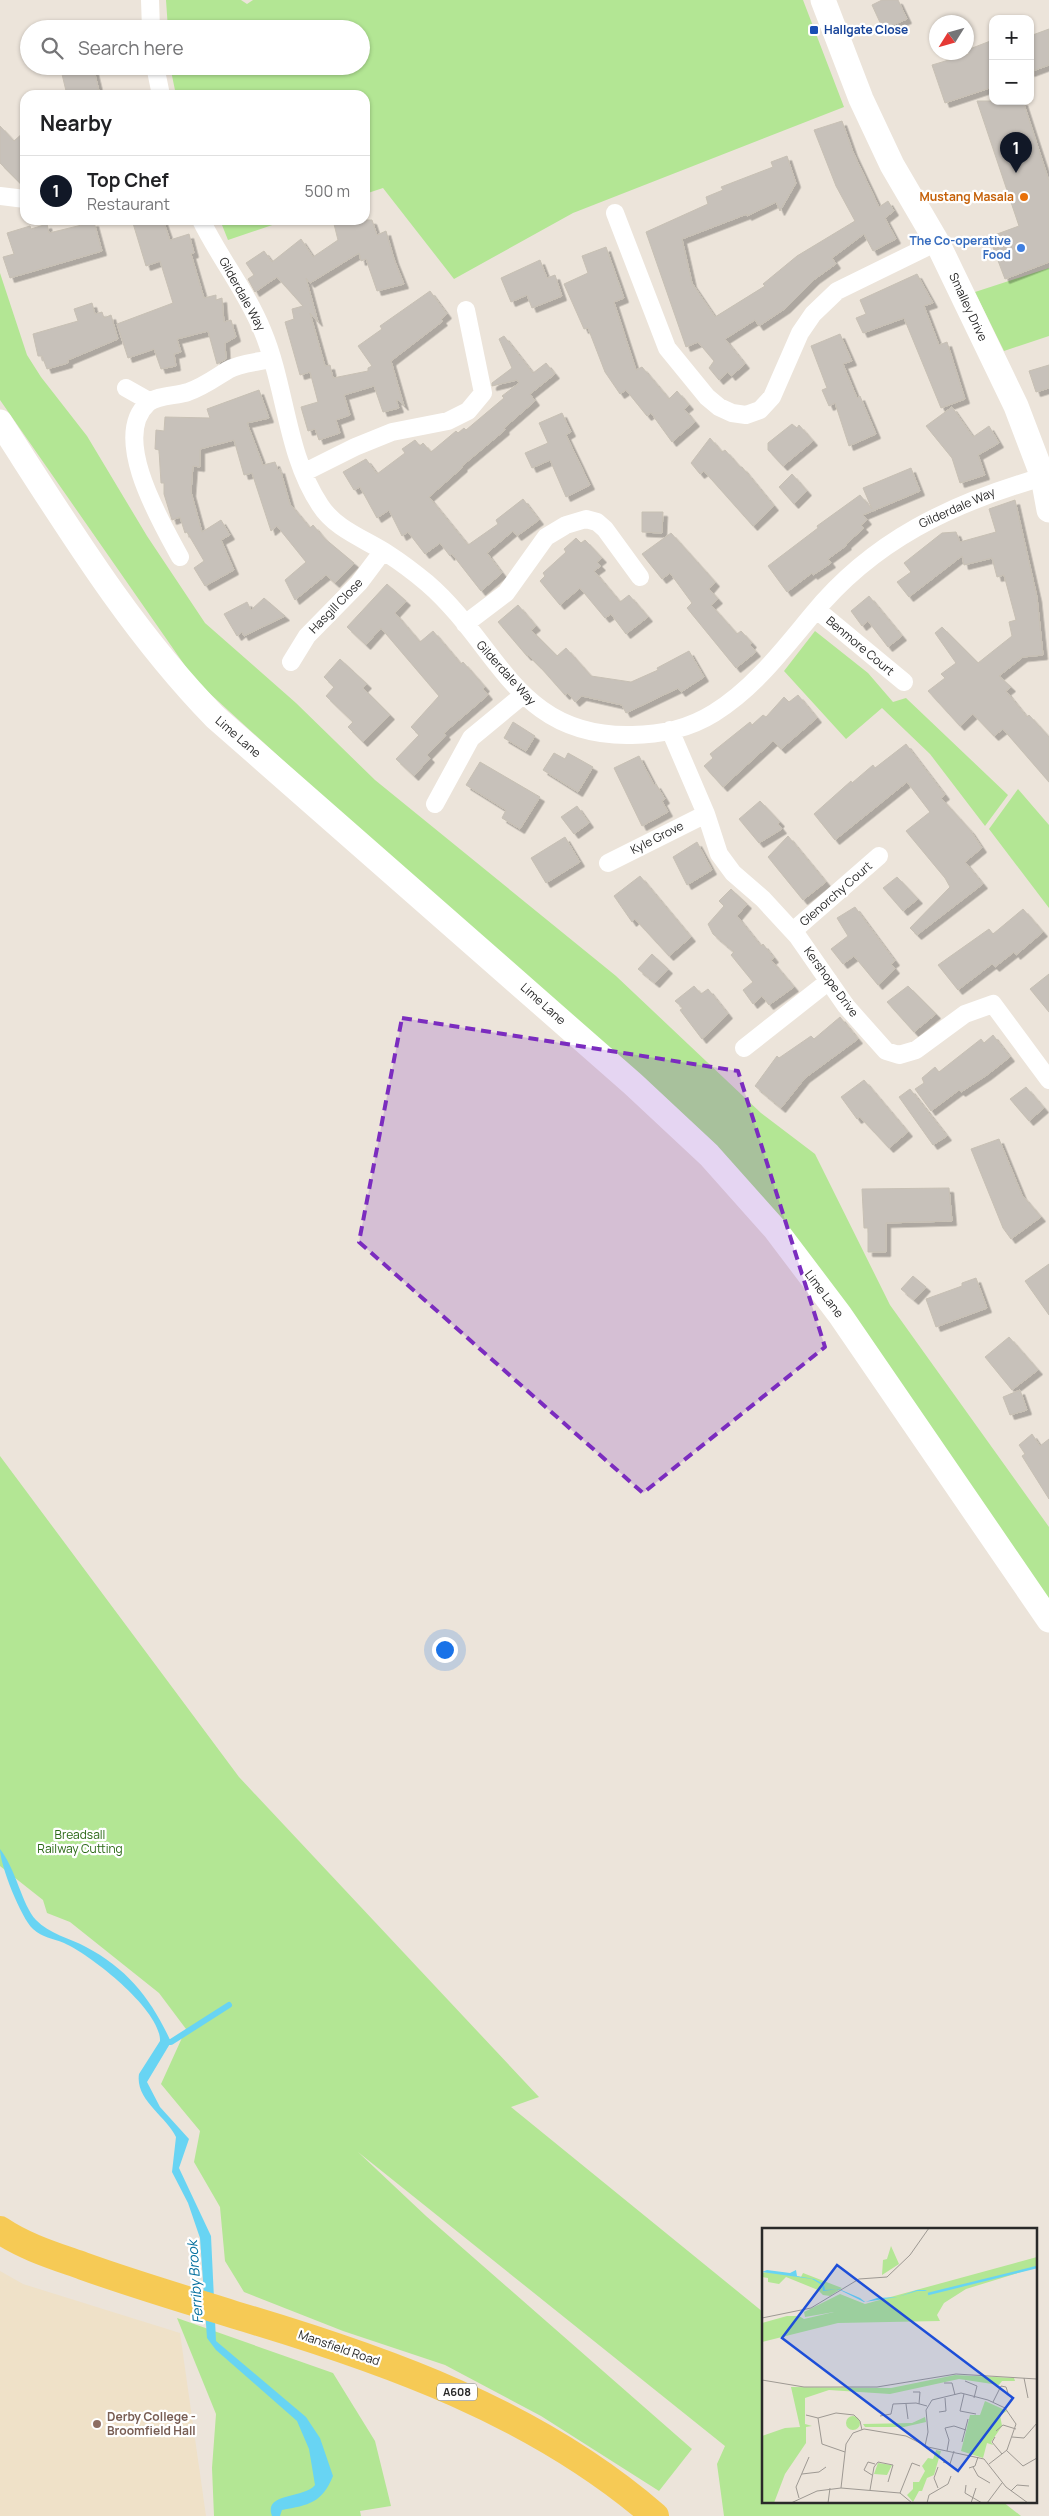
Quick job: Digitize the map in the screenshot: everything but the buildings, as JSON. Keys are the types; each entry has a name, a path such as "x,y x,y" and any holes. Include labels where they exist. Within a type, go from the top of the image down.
{"main road":[{"name":"Mansfield Road","path":"0,2230 30,2246 67,2261 383,2363 444,2386 488,2408 573,2456 655,2516"}],"street":[{"path":"150,0 151,20"},
{"name":"Smalley Drive","path":"823,0 861,99 892,165 936,242 1016,406 1043,477 1049,510"},
{"path":"157,75 160,90"},
{"path":"0,196 20,198"},
{"path":"615,213 667,348 707,397 719,407 746,415 760,410 772,397 800,333 826,300 837,292 936,242"},
{"name":"Gilderdale Way","path":"204,225 254,312 272,359 305,472 321,507 348,532 383,551 432,587 450,605 485,651 523,695 543,712 582,729 622,736 670,730 696,722 736,697 773,664 817,610 865,562 895,539 926,520 988,494 1043,477"},
{"path":"305,472 374,439 410,428 448,421 468,411 483,393 466,310"},
{"path":"180,557 156,513 139,468 133,440 139,414 149,401 188,392 214,380 229,369 272,359"},
{"path":"126,388 149,401"},
{"name":"Lime Lane","path":"0,422 123,608 182,683 214,717 633,1084 708,1155 775,1229 840,1315 1049,1620"},
{"path":"465,624 506,593 546,537 566,524 586,519 596,522 605,530 640,577"},
{"name":"Hasgill Close","path":"291,662 307,636 359,583 383,551"},
{"name":"Benmore Court","path":"817,610 904,682"},
{"path":"435,804 471,738 523,695"},
{"name":"Kershope Drive","path":"670,730 706,814 719,854 733,873 763,899 793,931 846,1006 886,1051 899,1055 916,1050 965,1014 993,1004 1049,1080"},
{"name":"Kyle Grove","path":"608,863 706,814"},
{"name":"Glenorchy Court","path":"793,931 879,856"},
{"path":"744,1048 829,981"}],"highlighted area":[{"path":"402,1018 738,1071 825,1347 643,1493 359,1242"}],"shaded area":[{"name":"Derby College - Broomfield Hall","path":"0,2271 23,2284 180,2333 206,2516 0,2516"}],"green space":[{"path":"166,0 241,0 247,4 253,0 803,0 844,107 573,213 454,279 383,188 370,192 370,90 175,90 172,75 370,75 370,20 167,20"},
{"path":"222,225 272,225 228,240"},
{"path":"1049,268 1049,336 1004,351 975,292"},
{"path":"0,273 27,355 41,377 87,436 147,536 205,623 296,703 375,780 616,976 761,1113 815,1154 890,1305 1049,1527 1049,1601 841,1301 356,827 195,680 0,400"},
{"path":"815,631 868,673 893,702 906,698 1008,795 985,826 930,754 882,708 846,739 784,671"},
{"path":"1018,789 1049,825 1049,908 989,829"},
{"name":"Breadsall Railway Cutting","path":"0,1456 239,1777 539,2097 511,2107 762,2311 762,2504 1006,2504 1021,2516 724,2516 717,2464 725,2446 358,2152 426,2216 692,2449 659,2491 541,2416 445,2365 343,2331 244,2292 225,2261 220,2207 194,2162 200,2131 161,2084 186,2029 159,1993 70,1922 47,1913 43,1900 0,1866"},
{"path":"177,2318 333,2373 375,2441 391,2506 360,2511 361,2516 214,2516 212,2468 216,2414"}],"water":[{"path":"0,1849 6,1857 27,1905 36,1920 53,1932 80,1944 114,1965 147,1999 164,2027 171,2042 147,2082 160,2107 189,2139 179,2168 211,2236 216,2341 306,2417 320,2438 333,2476 324,2492 314,2501 282,2510 280,2516 272,2516 271,2508 273,2503 279,2499 310,2489 315,2485 309,2449 297,2421 216,2350 207,2338 200,2238 188,2203 172,2172 176,2137 146,2100 139,2083 139,2074 160,2041 157,2028 149,2014 137,2000 107,1971 76,1949 44,1936 33,1929 12,1891 3,1867"}],"waterway":[{"path":"164,2042 171,2042 229,2005"}],"place":[{"name":"Hallgate Close","path":"814,30"},
{"name":"Top Chef","path":"1016,173"},
{"name":"Mustang Masala","path":"1024,197"},
{"name":"The Co-operative Food","path":"1021,248"},
{"name":"Derby College - Broomfield Hall","path":"97,2424"}],"water label":[{"name":"Ferriby Brook","path":"195,2282"}]}
